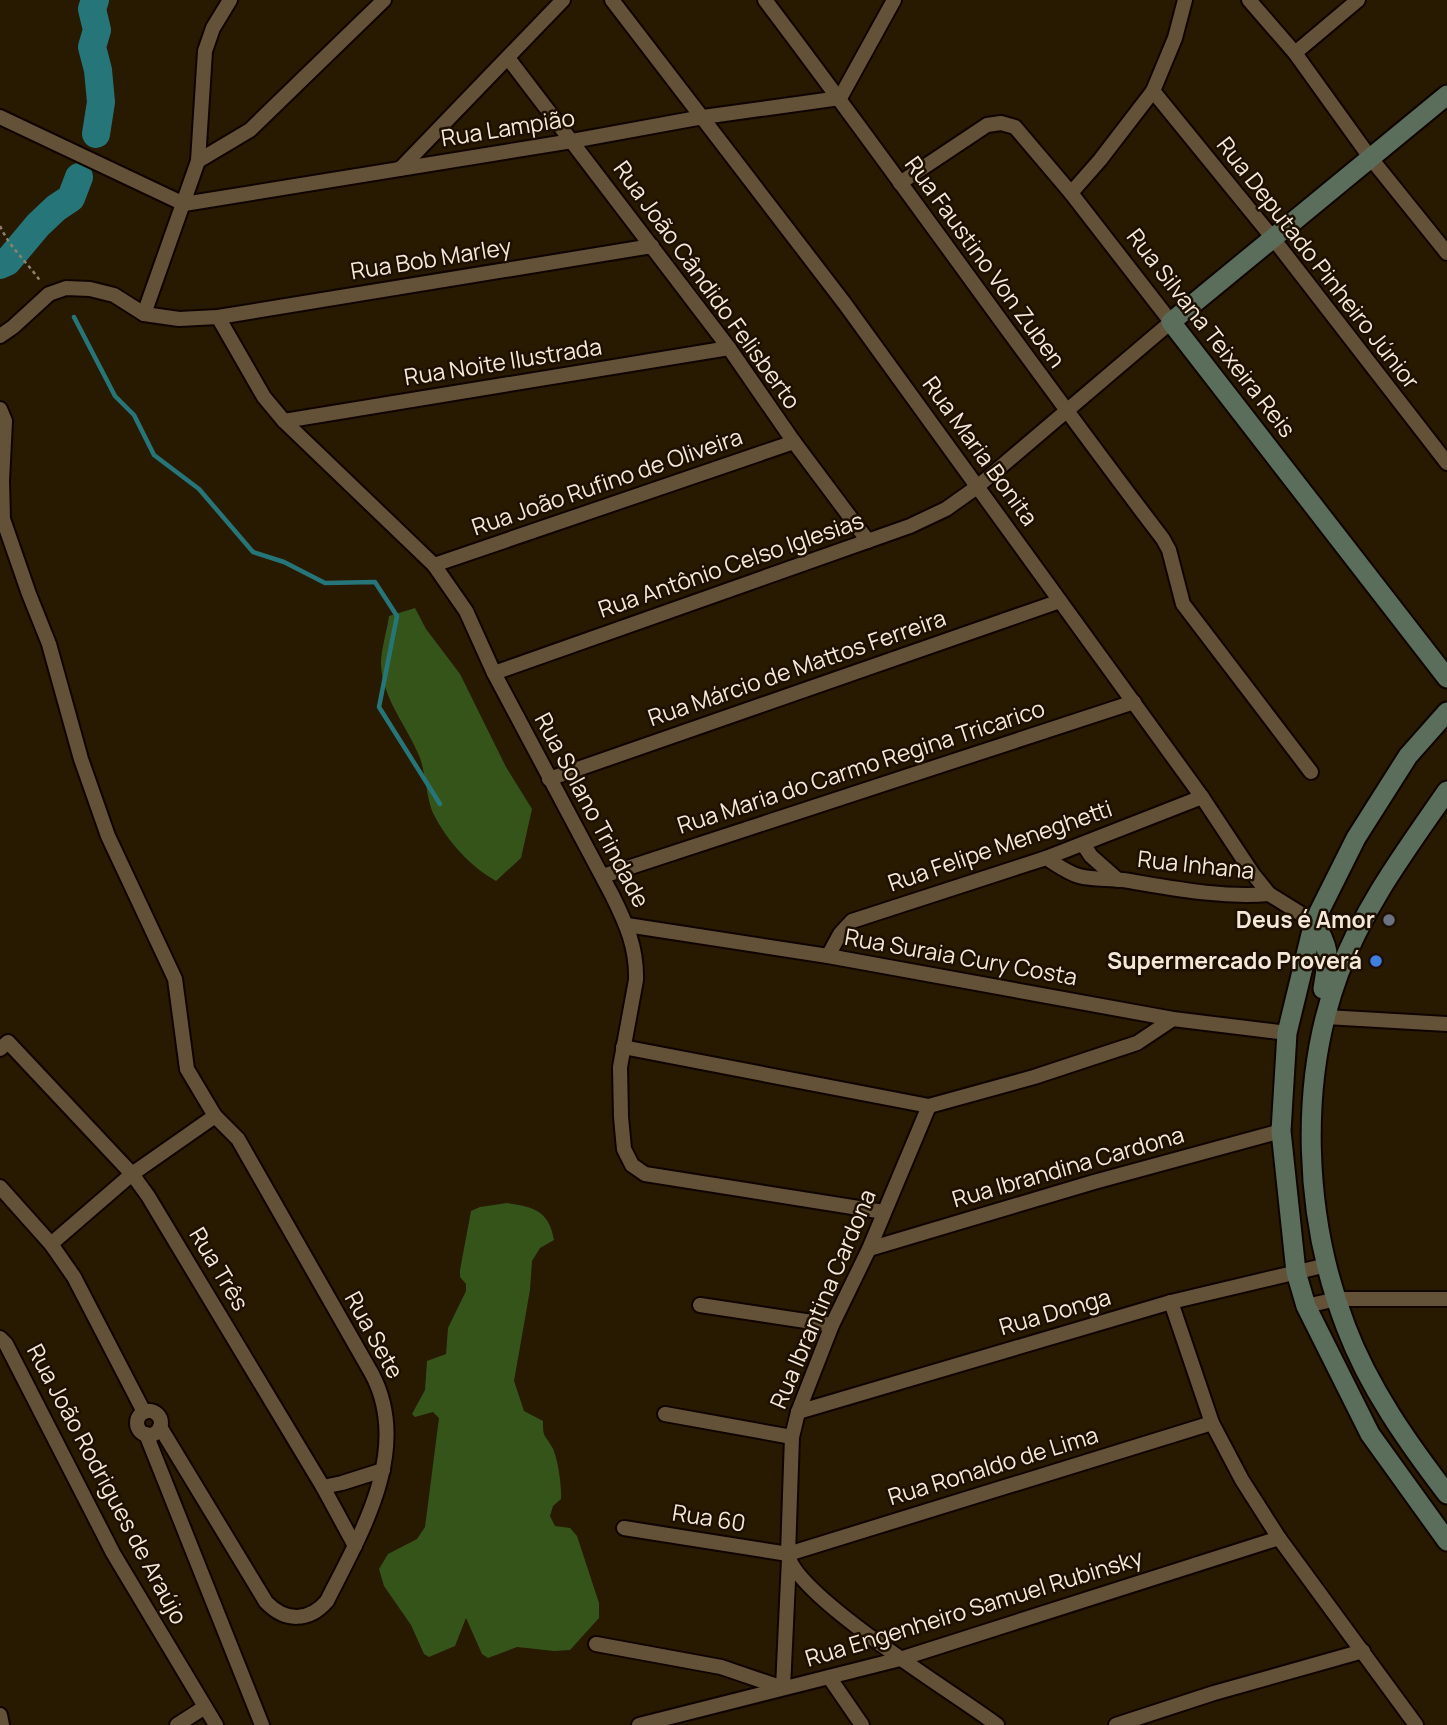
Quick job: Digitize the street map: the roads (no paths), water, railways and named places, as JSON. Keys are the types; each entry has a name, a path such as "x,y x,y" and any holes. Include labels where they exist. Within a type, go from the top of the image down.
{"main road":[{"path":"1171,322 1447,95"},
{"name":"Rua Silvana Teixeira Reis","path":"1171,322 1447,678"},
{"path":"1447,712 1408,756 1378,803 1340,868 1314,922 1287,1033 1281,1131 1296,1272 1306,1306 1370,1434 1447,1541"},
{"path":"1447,791 1370,905 1339,974 1326,1017 1314,1091 1313,1132 1318,1215 1337,1300 1359,1358 1396,1424 1447,1494"},
{"path":"1314,922 1324,939 1328,953 1322,998 1326,1017"}],"street":[{"path":"0,336 48,293 66,288 90,289 114,295 144,314 198,161 205,51 213,28 230,0"},
{"path":"198,161 250,130 384,0"},
{"path":"400,169 563,0"},
{"name":"Rua Maria Bonita","path":"612,0 845,304 1134,702 1253,874 1269,894 1314,922"},
{"name":"Rua Faustino Von Zuben","path":"765,0 1065,411 1163,539 1169,550 1183,604 1311,772"},
{"path":"839,98 894,0"},
{"path":"1072,193 1153,91 1175,38 1185,0"},
{"path":"1249,0 1295,53 1370,156 1447,253"},
{"path":"1295,53 1358,0"},
{"name":"Rua João Cândido Felisberto","path":"508,58 729,348 794,442 868,541"},
{"name":"Rua Deputado Pinheiro Júnior","path":"1153,91 1272,237 1447,463"},
{"name":"Rua Lampião","path":"184,204 703,117 839,98"},
{"path":"0,117 184,204"},
{"name":"Rua Silvana Teixeira Reis","path":"900,183 987,125 1001,123 1015,127 1072,193 1171,322"},
{"name":"Rua Bob Marley","path":"144,314 179,319 218,317 652,246"},
{"name":"Rua Solano Trindade","path":"218,317 264,397 284,421 434,565 466,611 494,673 603,876 634,946 636,966 620,1067 624,1149 638,1170 645,1174 884,1212"},
{"name":"Rua Antônio Celso Iglesias","path":"494,673 910,526 946,509 977,487 1171,322"},
{"name":"Rua Noite Ilustrada","path":"284,421 729,348"},
{"name":"Rua Sete","path":"0,409 5,421 3,519 49,644 74,736 108,836 175,979 187,1069 215,1116 237,1139 378,1386 386,1412 388,1428 383,1470 376,1495 355,1546 327,1601 313,1614 296,1618 279,1613 266,1602 160,1427"},
{"name":"Rua João Rufino de Oliveira","path":"434,565 794,442"},
{"name":"Rua Márcio de Mattos Ferreira","path":"550,779 1060,601"},
{"name":"Rua Maria do Carmo Regina Tricarico","path":"603,876 1134,702"},
{"name":"Rua Felipe Meneghetti","path":"828,956 840,934 852,921 1046,859 1202,797"},
{"name":"Rua Inhana","path":"1083,844 1091,856 1118,880"},
{"name":"Rua Inhana","path":"1046,859 1076,876 1097,880 1118,880 1214,895 1241,897 1269,894"},
{"name":"Rua Suraia Cury Costa","path":"626,925 828,956 1173,1019 1287,1033"},
{"path":"1326,1017 1447,1024"},
{"path":"623,1048 929,1106 1034,1077 1137,1043 1173,1019"},
{"name":"Rua Três","path":"4,1045 132,1174 148,1196 323,1487 355,1546"},
{"name":"Rua Ibrantina Cardona","path":"783,1688 792,1437 798,1412 832,1325 869,1249 929,1106"},
{"path":"51,1244 132,1174 215,1116"},
{"name":"Rua Ibrandina Cardona","path":"869,1249 1094,1182 1281,1131"},
{"path":"0,1188 51,1244 74,1277 144,1412"},
{"name":"Rua Donga","path":"798,1412 1171,1302 1328,1265"},
{"path":"1306,1306 1337,1300 1447,1299"},
{"path":"1171,1302 1212,1423 1242,1480 1279,1538 1416,1725"},
{"path":"700,1304 832,1325"},
{"name":"Rua João Rodrigues de Araújo","path":"0,1338 6,1344 113,1553 216,1725"},
{"path":"146,1434 157,1432 160,1427 160,1416 150,1410 137,1420 138,1426 146,1434 262,1725"},
{"path":"665,1414 792,1437"},
{"name":"Rua Ronaldo de Lima","path":"789,1556 1212,1423"},
{"path":"323,1487 383,1470"},
{"name":"Rua 60","path":"624,1528 789,1556"},
{"name":"Rua Engenheiro Samuel Rubinsky","path":"639,1725 901,1659 1279,1538"},
{"path":"789,1556 802,1577 847,1620 997,1725"},
{"path":"596,1644 721,1667 783,1688"},
{"path":"1116,1725 1214,1693 1363,1651"},
{"path":"829,1677 862,1725"},
{"path":"177,1725 205,1707"},
{"path":"694,1711 703,1725"},
{"path":"0,1715 2,1725"}],"waterway":[{"path":"95,0 92,9 97,30 92,47 98,70 101,102 96,134"},
{"path":"0,265 7,262 56,208 71,198 79,177"},
{"path":"74,317 115,396 134,415 154,455 199,489 253,552 284,562 325,583 375,582 397,616 379,707 440,804"}],"place":[{"name":"Deus é Amor","path":"1389,920"},
{"name":"Supermercado Proverá","path":"1376,961"}]}
